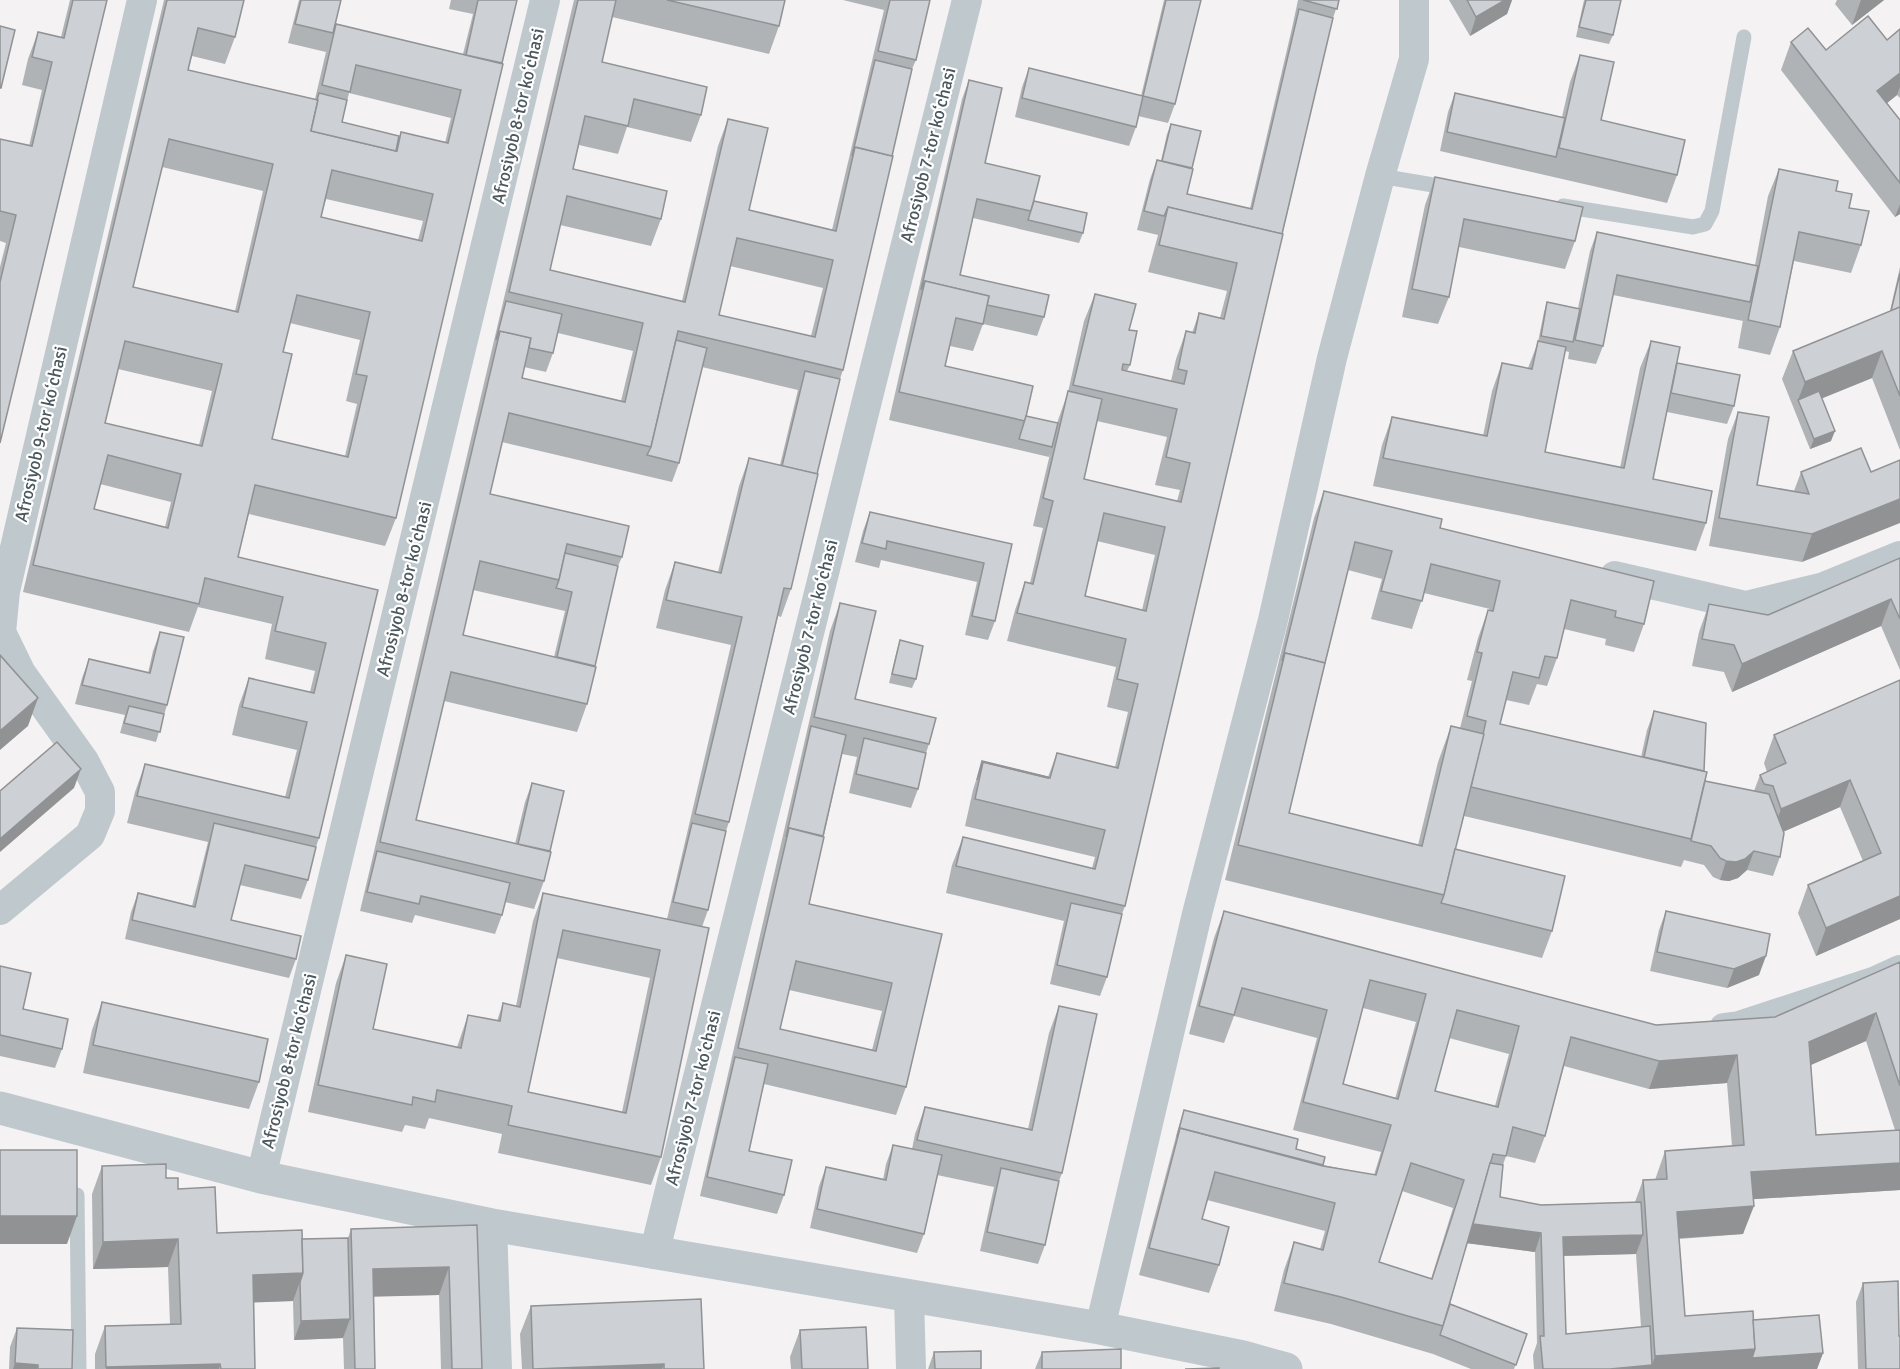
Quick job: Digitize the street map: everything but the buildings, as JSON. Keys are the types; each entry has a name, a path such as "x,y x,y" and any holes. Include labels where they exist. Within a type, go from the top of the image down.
{"street":[{"name":"Afrosiyob 9-tor koʻchasi","path":"0,910 90,835 100,811 100,792 84,761 21,673 1,632 5,591 142,0"},
{"name":"Afrosiyob 8-tor koʻchasi","path":"261,1177 545,0"},
{"name":"Afrosiyob 7-tor koʻchasi","path":"654,1254 967,0"},
{"path":"1100,1328 1208,917 1273,620 1314,496 1332,358 1380,176 1414,59 1414,0"},
{"path":"1587,569 1746,606 1824,587 1900,556"},
{"path":"1692,1033 1739,1026 1876,981 1900,970"},
{"path":"0,1108 76,1135 261,1177 492,1225 1100,1328 1243,1363 1286,1369"},
{"path":"492,1225 497,1369"},
{"path":"909,1297 911,1369"}],"lane":[{"path":"1554,205 1693,227 1705,224 1712,211 1744,37"},
{"path":"1380,176 1461,189"},
{"path":"76,1177 79,1369"}]}
